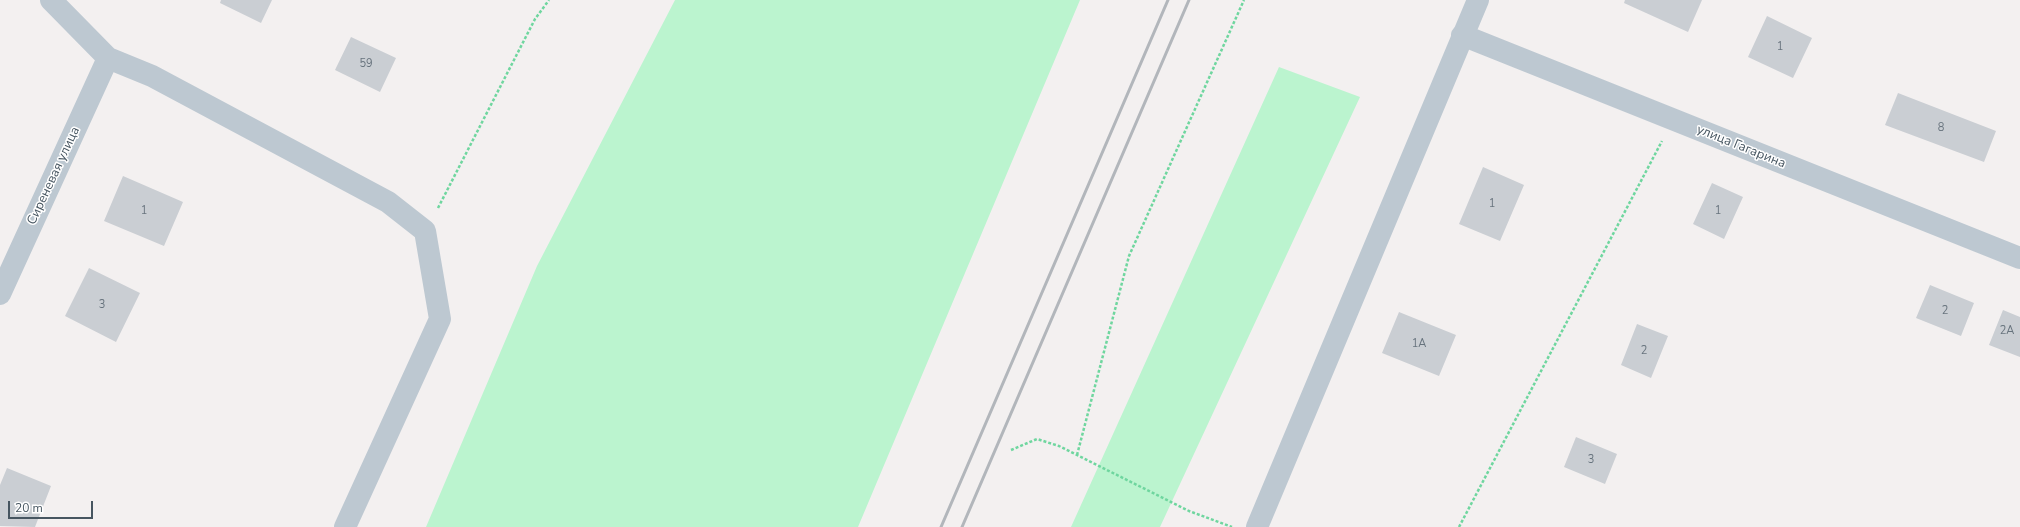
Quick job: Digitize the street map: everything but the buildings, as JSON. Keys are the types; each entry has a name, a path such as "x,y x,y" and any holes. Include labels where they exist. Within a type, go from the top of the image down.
{"street":[{"path":"51,0 108,58 152,76 388,202 425,231 440,319 345,527"},
{"path":"1256,527 1478,0"},
{"name":"улица Гагарина","path":"1462,35 2020,258"},
{"name":"Сиреневая улица","path":"0,294 108,58"}],"path":[{"path":"425,231 535,19 549,0"},
{"path":"1077,455 1129,256 1244,0"},
{"path":"1459,527 1673,120"},
{"path":"1011,450 1037,439 1059,446 1189,511 1232,527"}],"green space":[{"path":"675,0 1080,0 858,527 426,527 537,266"},
{"path":"1279,67 1360,97 1160,527 1071,527"}],"railway":[{"path":"941,527 1168,0"},
{"path":"962,527 1189,0"}]}
